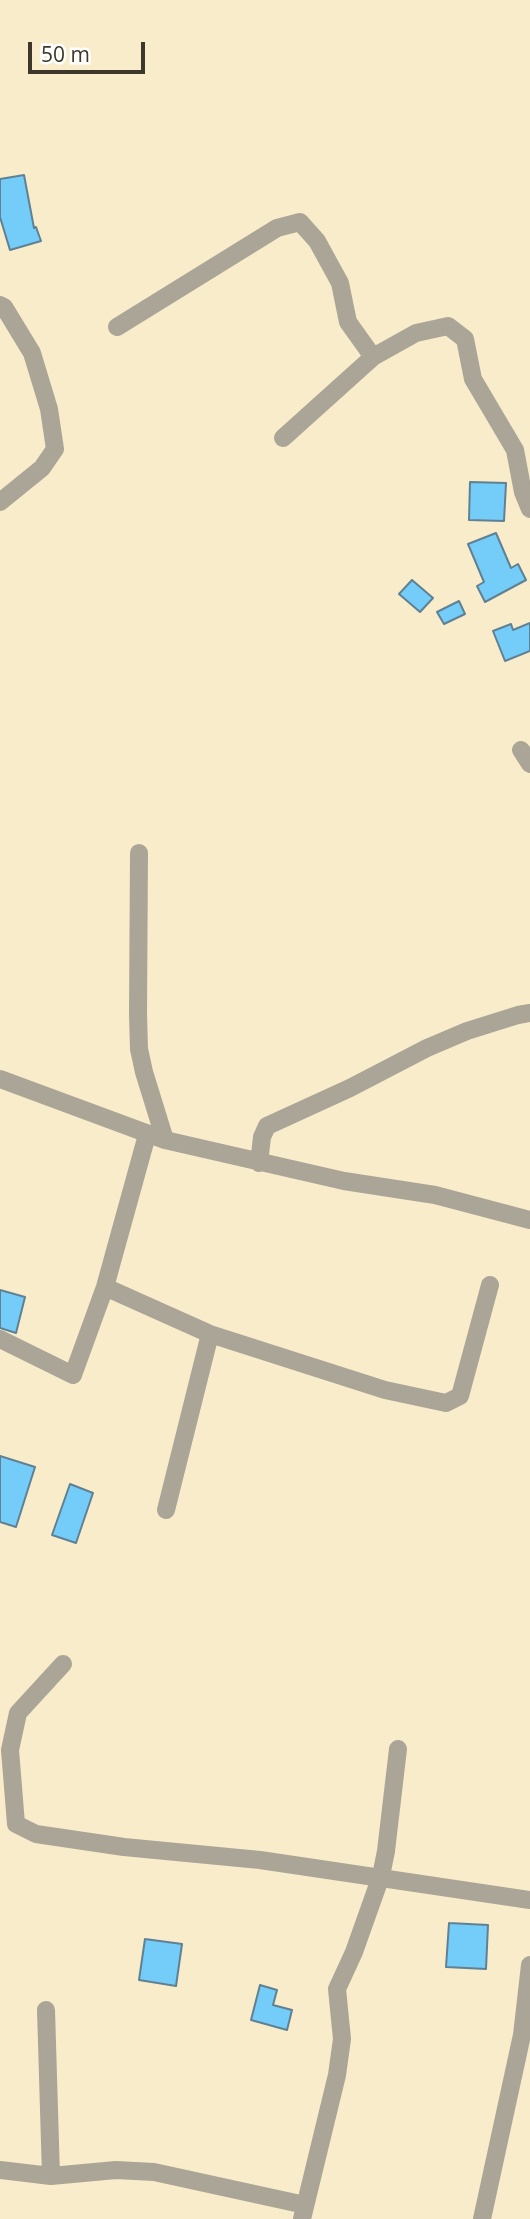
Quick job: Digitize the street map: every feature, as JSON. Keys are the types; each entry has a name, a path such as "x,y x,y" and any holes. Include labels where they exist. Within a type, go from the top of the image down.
{"street":[{"path":"117,327 277,228 300,222 317,241 340,283 348,322 373,357"},
{"path":"0,305 4,307 32,353 48,409 55,449 42,468 0,502"},
{"path":"283,438 373,357 416,333 448,326 465,339 473,379 515,450 523,492 530,509"},
{"path":"139,853 139,1049 165,1140"},
{"path":"259,1163 262,1137 267,1126 350,1088 426,1048 467,1031 530,1013"},
{"path":"0,1079 165,1140 344,1181 435,1195 530,1220"},
{"path":"0,1339 73,1376 105,1287 147,1135"},
{"path":"105,1287 210,1334 385,1390 446,1403 460,1396 490,1285"},
{"path":"166,1510 210,1334"},
{"path":"63,1664 18,1713 10,1749 16,1824 36,1834 124,1847 260,1860 530,1900"},
{"path":"0,2170 51,2176 116,2171 154,2172 303,2212 337,2076 342,2039 337,1989 354,1952 381,1877 398,1749"},
{"path":"482,2219 522,2035 530,1965"},
{"path":"46,2010 51,2176"}],"building":[{"path":"24,175 34,228 36,227 41,241 10,250 0,217 0,179"},
{"path":"470,482 506,483 504,521 469,520"},
{"path":"496,533 511,568 518,564 526,580 485,602 477,586 484,582 468,544"},
{"path":"412,580 433,598 420,612 399,594"},
{"path":"459,601 465,614 444,624 437,612"},
{"path":"530,623 530,651 505,661 493,631 511,624 513,630"},
{"path":"0,1290 25,1297 16,1333 0,1328"},
{"path":"0,1456 35,1467 16,1527 0,1522"},
{"path":"70,1484 93,1493 76,1543 52,1535"},
{"path":"449,1923 488,1925 486,1969 446,1967"},
{"path":"145,1939 182,1944 176,1986 139,1980"},
{"path":"260,1985 277,1990 273,2005 292,2010 287,2030 251,2020"}]}
